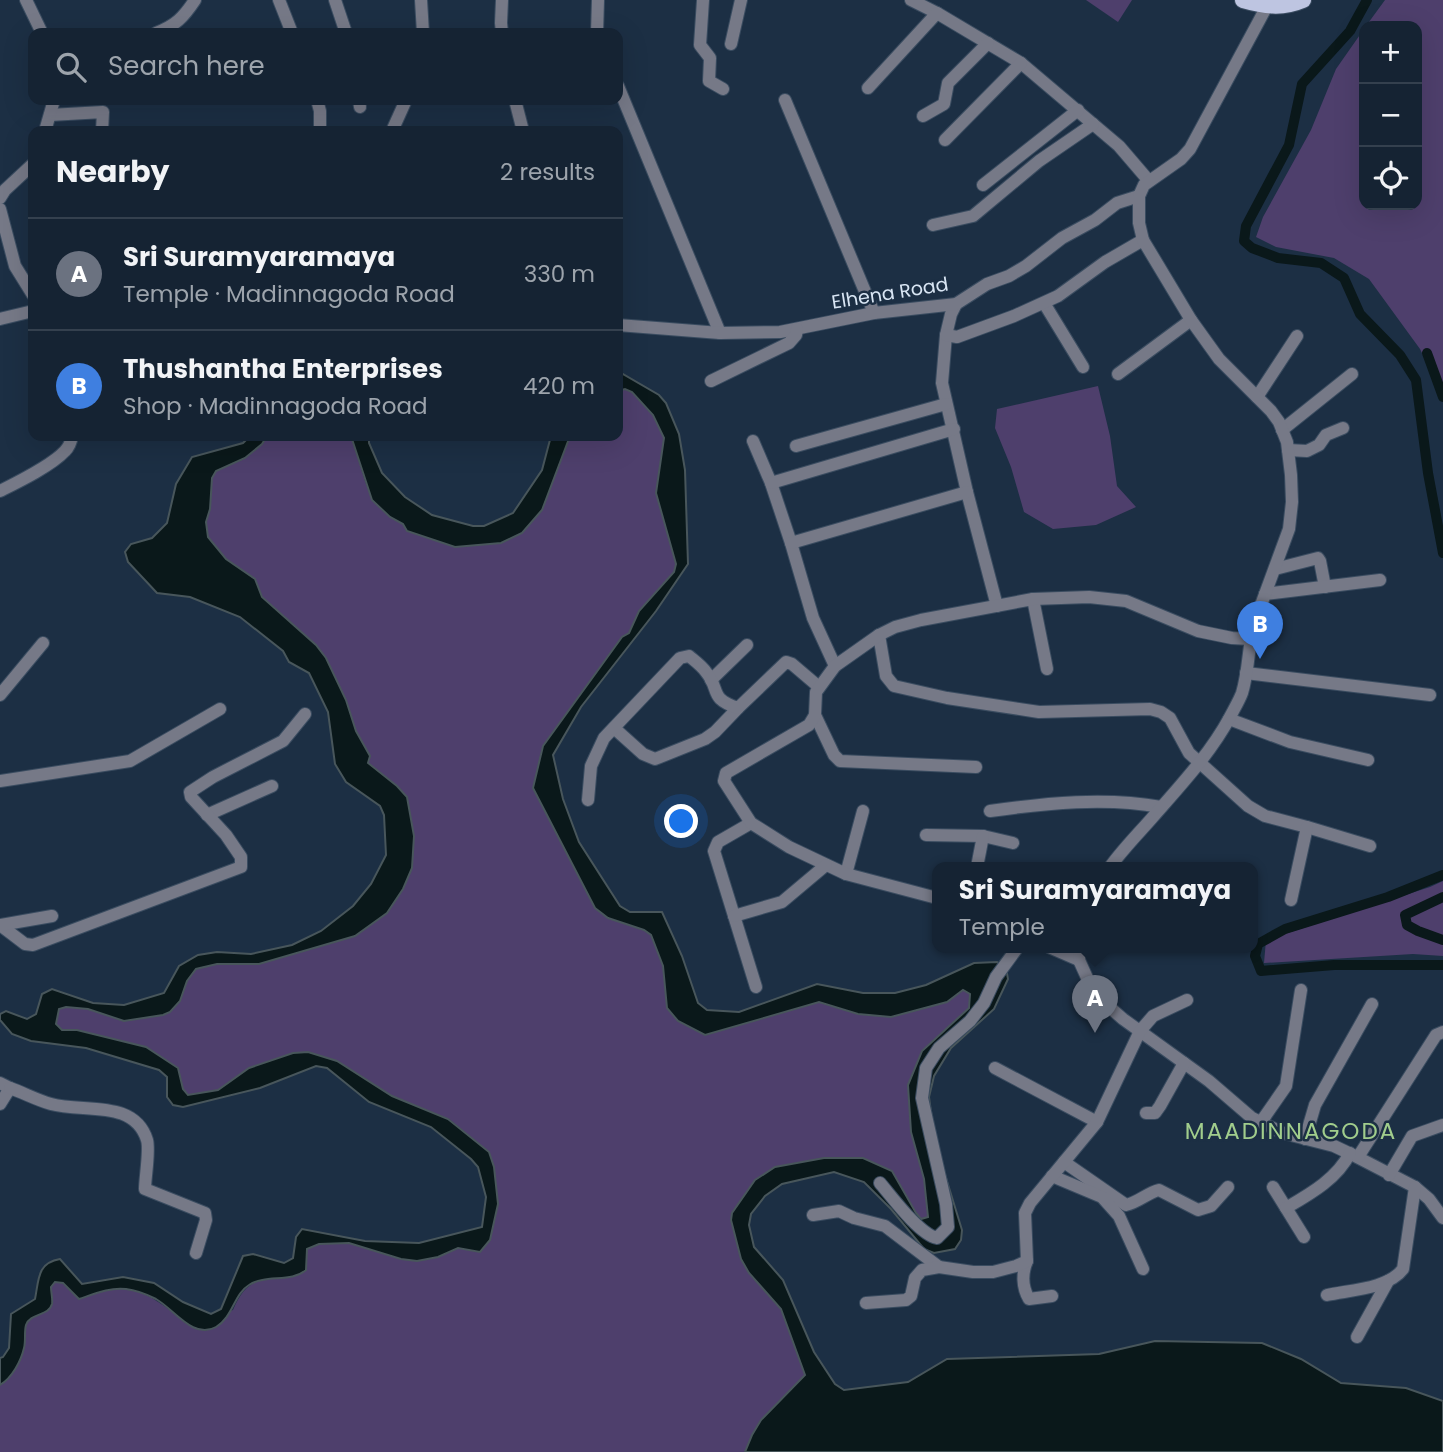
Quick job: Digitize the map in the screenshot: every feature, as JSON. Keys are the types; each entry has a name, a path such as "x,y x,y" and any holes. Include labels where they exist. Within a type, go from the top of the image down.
{"main road":[{"path":"1243,0 1267,6 1295,4 1303,0"}],"street":[{"path":"26,0 40,28"},
{"path":"167,28 186,13 195,0"},
{"path":"279,0 290,28"},
{"path":"335,0 344,28"},
{"path":"421,0 423,28"},
{"path":"502,0 502,28"},
{"path":"597,28 598,0"},
{"path":"703,0 699,45 710,58 709,81 723,89"},
{"path":"731,44 741,0"},
{"path":"911,0 1021,63 1119,146 1149,181"},
{"path":"1114,862 1200,762 1221,734 1242,695 1254,624 1285,545 1291,519 1291,475 1282,430 1271,411 1219,359 1191,320 1143,240 1138,206 1141,190 1149,181 1181,159 1190,149 1267,6"},
{"path":"868,88 937,13"},
{"path":"923,116 944,104 948,83 988,43"},
{"path":"945,140 1021,63"},
{"path":"623,98 720,333"},
{"path":"785,100 874,313"},
{"path":"47,126 53,105"},
{"path":"318,105 320,126"},
{"path":"394,126 404,105"},
{"path":"516,105 522,126"},
{"path":"983,185 1078,110"},
{"path":"50,115 103,112 102,126"},
{"path":"933,225 973,216 1039,161 1093,124"},
{"path":"2,190 28,168"},
{"name":"Elhena Road","path":"623,325 720,333 780,332 874,313 956,304 987,284 1026,266 1062,238 1095,220 1117,203 1139,196"},
{"path":"0,209 15,266 28,287"},
{"path":"946,335 957,337 1044,303 1143,240"},
{"path":"1044,303 1083,367"},
{"path":"956,304 946,335 942,383 997,606"},
{"path":"0,319 28,312"},
{"path":"1118,374 1191,320"},
{"path":"711,381 789,343 796,335 797,329"},
{"path":"1257,397 1297,337"},
{"path":"1282,430 1352,374"},
{"path":"796,446 946,404"},
{"path":"1288,450 1307,451 1319,444 1326,435 1343,428"},
{"path":"771,483 954,429"},
{"path":"0,491 27,478 63,453 70,441"},
{"path":"752,441 771,483 813,618 835,666"},
{"path":"791,543 967,492"},
{"path":"1275,569 1318,558 1325,587"},
{"path":"1265,594 1380,580"},
{"path":"976,767 840,761 834,755 815,715 816,692 835,666 895,627 1033,599 1089,597 1126,601 1198,631 1250,639"},
{"path":"1033,599 1047,669"},
{"path":"879,635 886,676 894,686 947,698 1039,712 1150,709 1161,712 1170,718 1189,753 1248,806 1265,816 1370,846"},
{"path":"0,695 43,643"},
{"path":"711,680 747,645"},
{"path":"588,800 591,766 604,738 680,658 689,656 706,671 716,696 727,705 737,708"},
{"path":"614,727 643,754 655,759 705,739 715,732 786,662 819,687"},
{"path":"1247,673 1430,695"},
{"path":"0,781 130,761 219,709"},
{"path":"52,916 0,925 25,944 33,945 240,867 241,857 226,835 191,797 190,792 283,741 305,714"},
{"path":"815,715 809,725 726,773 724,781 751,822 789,847 846,874 932,897"},
{"path":"1229,719 1290,742 1368,760"},
{"path":"207,815 272,786"},
{"path":"990,811 1042,804 1090,802 1138,803 1161,807"},
{"path":"846,874 863,810"},
{"path":"751,822 718,842 714,851 756,987"},
{"path":"1292,900 1307,827"},
{"path":"926,835 984,836 1013,843"},
{"path":"978,862 984,836"},
{"path":"734,916 782,902 826,864"},
{"path":"880,1183 912,1220 932,1237 937,1238 948,1227 946,1204 922,1098 926,1068 939,1048 970,1021 984,1003 996,977 1014,953"},
{"path":"1080,954 1088,980 1096,993 1123,1019 1209,1081 1252,1118 1283,1133 1334,1146 1354,1155 1415,1187 1429,1199 1443,1218"},
{"path":"1261,1122 1286,1086 1301,990"},
{"path":"1052,1296 1029,1298 1025,1292 1025,1213 1030,1203 1097,1122 1140,1031 1153,1016 1187,1000"},
{"path":"1305,1139 1315,1105 1372,1004"},
{"path":"1286,1208 1320,1188 1354,1155 1436,1035 1443,1032"},
{"path":"1146,1113 1155,1113 1184,1063"},
{"path":"995,1068 1097,1122"},
{"path":"0,1104 5,1086 53,1104 108,1110 125,1115 138,1123 148,1142 145,1189 205,1213 206,1220 196,1253"},
{"path":"1389,1175 1412,1136 1443,1125"},
{"path":"1064,1162 1126,1205 1159,1191 1198,1210 1211,1206 1228,1187"},
{"path":"1052,1177 1102,1197 1119,1216 1143,1269"},
{"path":"1327,1295 1381,1284 1398,1276 1403,1269 1415,1187"},
{"path":"1273,1188 1304,1237"},
{"path":"813,1215 839,1211 885,1226 939,1267"},
{"path":"866,1303 906,1300 911,1296 915,1278 922,1270 939,1267 993,1272 1027,1261"},
{"path":"1357,1337 1388,1281"}],"shaded area":[{"path":"1086,0 1132,0 1118,22"},
{"path":"1385,0 1443,0 1443,396 1420,349 1369,279 1334,258 1276,247 1256,237 1263,217 1311,130 1336,69 1359,36 1359,210 1422,210 1422,21 1370,21"},
{"path":"623,374 659,395 666,403 679,434 685,470 688,564 656,611 581,707 553,755 563,799 579,842 620,906 630,912 662,912 682,956 698,1003 707,1010 739,1012 817,984 863,993 895,993 926,985 974,963 997,962 1006,968 1008,979 994,1009 951,1048 934,1076 929,1097 935,1142 962,1230 961,1240 955,1249 934,1253 924,1249 891,1209 864,1182 834,1172 782,1184 765,1196 751,1214 749,1225 754,1247 783,1280 814,1352 835,1384 844,1390 908,1382 947,1359 1099,1354 1155,1341 1262,1343 1301,1359 1341,1383 1406,1388 1443,1401 1443,1452 745,1452 761,1420 805,1375 781,1309 749,1273 741,1259 731,1220 732,1213 755,1180 775,1167 824,1158 863,1158 892,1171 916,1213 921,1219 928,1217 924,1179 911,1132 908,1085 922,1051 969,1008 970,994 963,990 947,1002 891,1017 858,1014 819,1002 705,1035 678,1021 667,1008 663,966 651,935 608,918 595,908 533,788 543,746 622,637 629,633 639,611 674,572 676,564 656,493 664,438 653,415 632,392 625,389"},
{"path":"1098,386 1110,436 1117,486 1136,507 1096,525 1053,529 1024,512 1011,467 995,428 997,409"},
{"path":"623,390 632,392 653,416 664,438 656,493 676,564 674,572 639,611 629,633 543,746 608,918 641,928 651,936 660,954 668,1008 704,1035 819,1002 858,1014 947,1002 964,990 970,994 969,1008 922,1051 911,1132 924,1179 928,1217 921,1219 916,1213 892,1171 775,1167 755,1180 732,1213 731,1220 741,1259 749,1273 781,1309 805,1375 761,1420 745,1452 0,1452 0,1385 6,1381 24,1347 25,1326 52,1303 51,1287 55,1282 62,1283 79,1299 116,1288 136,1291 155,1300 188,1324 233,1310 242,1293 259,1281 294,1276 306,1270 307,1249 319,1244 350,1243 401,1259 438,1257 458,1247 480,1252 490,1240 489,1152 449,1119 392,1096 337,1061 249,1068 218,1090 188,1095 183,1089 177,1068 77,1030 62,1030 56,1024 59,1009 66,1007 88,1009 124,1021 180,1001 187,981 196,969 217,964 259,964 387,913 397,786 368,763 370,756 356,731 346,700 316,645 262,597 255,579 226,559 208,537 206,522 210,509 212,478 216,471 245,458 264,441 353,441 366,483 378,506 397,521 455,547 541,510 568,441 623,441"},
{"path":"264,441 245,458 216,471 212,478 210,509 206,522 208,537 226,559 255,579 262,597 316,645 326,658 346,700 356,731 370,756 368,763 407,797 414,836 412,868 403,889 387,913 355,936 259,964 217,964 196,969 187,981 180,1001 170,1012 163,1015 124,1021 88,1009 66,1007 59,1009 56,1024 62,1030 77,1030 146,1047 178,1068 183,1089 188,1095 218,1090 249,1068 293,1053 308,1052 337,1061 392,1096 448,1119 489,1152 494,1167 498,1204 490,1240 480,1252 458,1248 438,1257 417,1261 401,1259 349,1243 319,1244 307,1249 306,1270 293,1276 249,1285 240,1294 222,1323 208,1330 199,1330 184,1322 156,1299 137,1292 114,1289 79,1299 63,1283 55,1282 51,1287 50,1308 28,1321 21,1358 12,1374 0,1385 0,1358 9,1348 11,1314 35,1299 40,1273 52,1261 60,1259 82,1284 123,1277 154,1283 183,1302 211,1314 221,1309 243,1256 253,1254 284,1263 293,1258 296,1237 302,1229 365,1241 419,1243 482,1227 486,1197 478,1167 471,1159 431,1127 369,1102 327,1068 316,1066 260,1088 183,1107 173,1105 167,1097 167,1077 159,1070 86,1048 31,1041 12,1034 0,1020 0,1014 6,1011 27,1019 36,1014 42,994 52,989 93,1003 124,1005 164,993 179,966 198,955 217,952 251,954 292,945 321,931 353,906 371,884 386,855 384,815 380,806 346,782 335,764 328,712 309,673 289,662 283,651 240,617 190,597 157,593 128,562 125,552 131,544 152,538 167,523 176,484 192,457 243,443"},
{"path":"353,441 369,441 382,473 405,497 432,515 473,526 484,526 513,513 542,470 550,441 568,441 542,510 522,533 501,543 455,547 407,531 403,524 390,517 372,500"},
{"path":"1443,881 1443,956 1413,954 1264,963 1266,940"}],"waterway":[{"path":"1367,0 1350,31 1302,84 1289,145 1246,226 1244,241 1252,248 1278,258 1321,263 1344,278 1360,314 1400,355 1416,380 1428,473 1443,553"},
{"path":"1427,353 1443,397"},
{"path":"1258,944 1285,929 1388,897 1443,875"},
{"path":"1443,897 1405,915 1407,925 1443,940"},
{"path":"1256,953 1261,971 1334,965 1443,965"}],"place":[{"name":"Thushantha Enterprises","path":"1260,659"},
{"name":"Sri Suramyaramaya","path":"1095,1033"}],"district":[{"name":"MAADINNAGODA","path":"1291,1131"}]}
